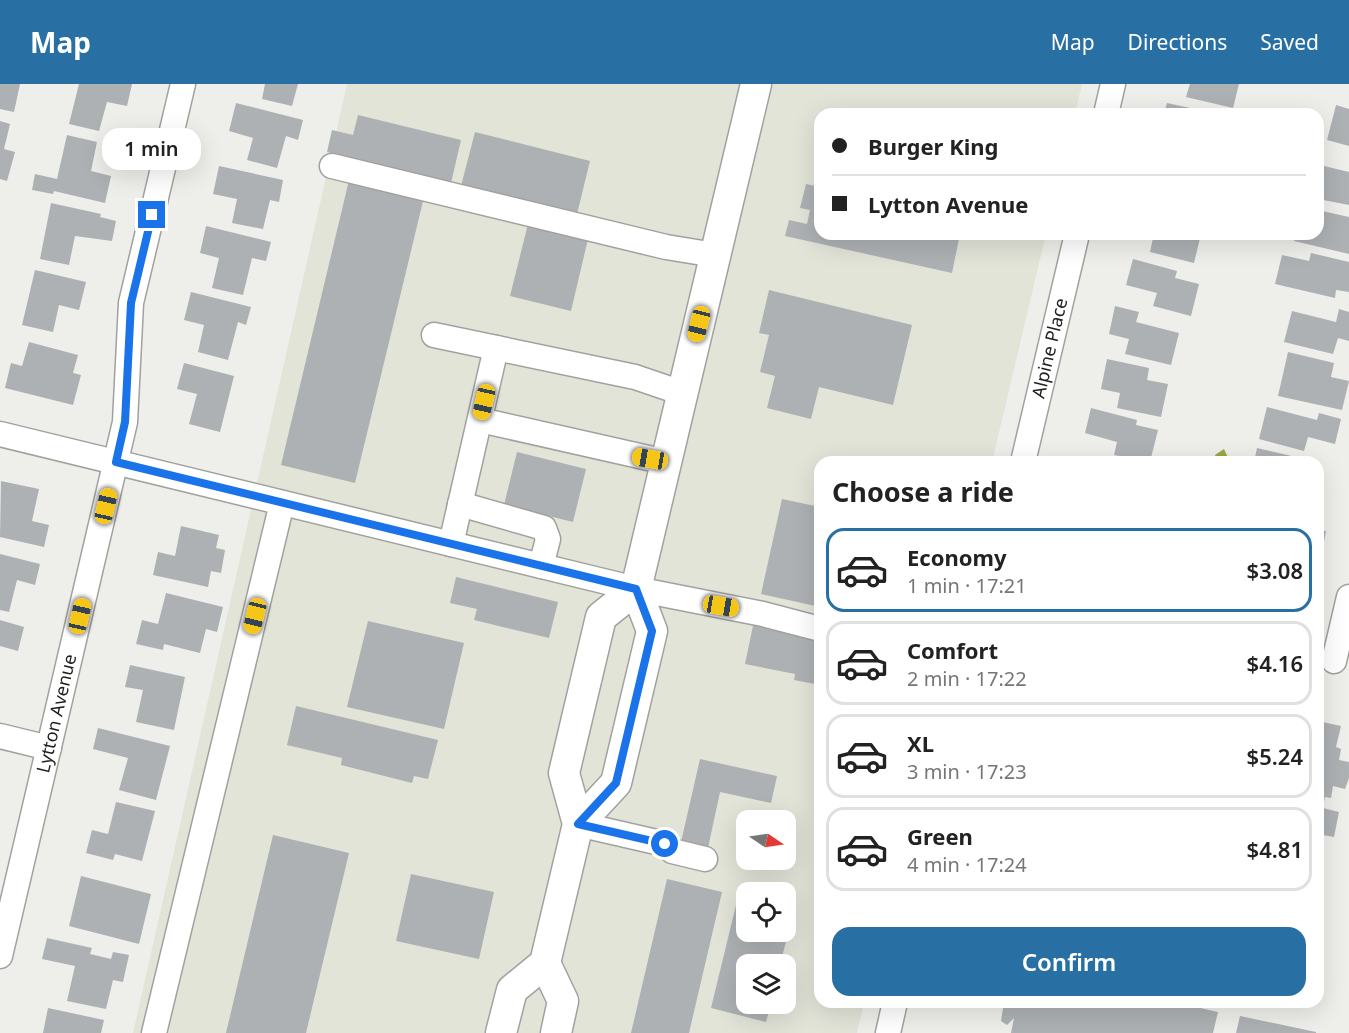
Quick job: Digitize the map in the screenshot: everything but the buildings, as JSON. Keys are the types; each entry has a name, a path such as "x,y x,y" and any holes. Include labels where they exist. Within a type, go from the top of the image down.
{"main road":[{"path":"578,824 616,783 652,631 636,589 756,84"},
{"path":"501,1033 512,990 545,963 578,824 564,773 601,617 636,589"},
{"path":"545,963 563,1001 556,1033"}],"street":[{"name":"Lytton Avenue","path":"0,956 125,422 131,303 183,84"},
{"path":"1107,108 1113,84"},
{"path":"332,166 666,247 715,255"},
{"name":"Alpine Place","path":"1024,456 1076,240"},
{"path":"434,335 634,377 682,393"},
{"path":"450,544 496,348"},
{"path":"480,420 666,462"},
{"path":"0,434 636,589 739,609 814,628"},
{"path":"154,1033 282,503"},
{"path":"460,504 544,528 548,539 541,566"},
{"path":"1334,661 1349,597"},
{"path":"0,736 49,748"},
{"path":"578,824 665,844 672,851 705,859"},
{"path":"888,1033 894,1008"}],"shaded area":[{"path":"347,84 1082,84 1076,108 814,108 814,240 1045,240 993,456 814,456 814,1008 863,1008 857,1033 133,1033"},
{"path":"1224,449 1227,456 1215,456"}],"route":[{"path":"152,215 131,303 125,422 116,462 636,589 652,631 616,783 578,824 665,844"}]}
